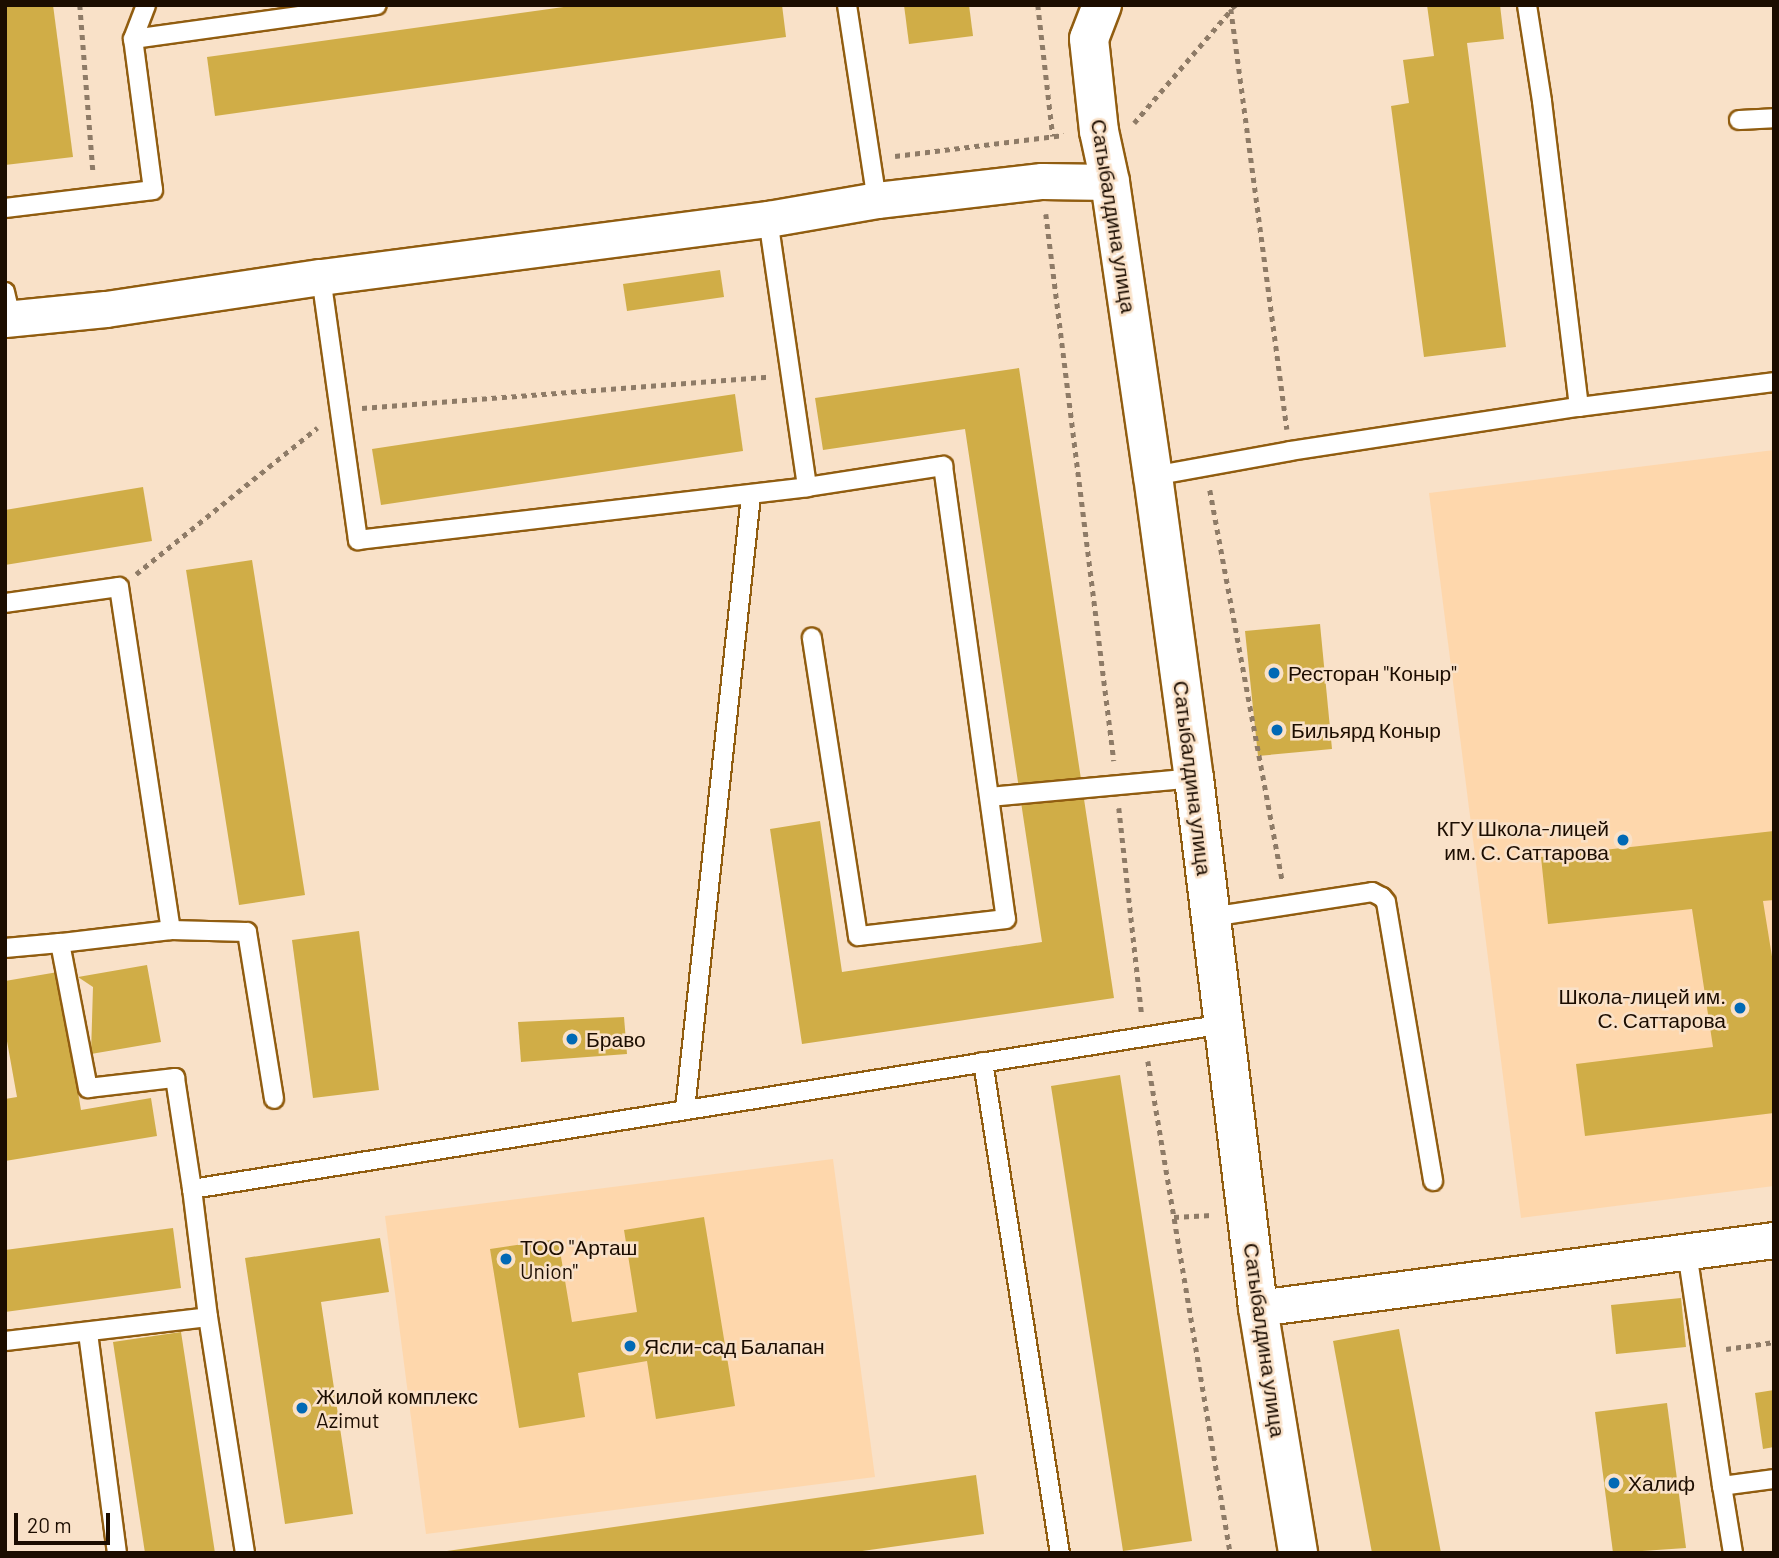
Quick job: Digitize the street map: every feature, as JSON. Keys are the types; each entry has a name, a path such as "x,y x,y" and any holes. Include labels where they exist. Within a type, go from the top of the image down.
{"street":[{"name":"Сатыбалдина улица","path":"1092,16 1099,131 1110,182 1153,476 1194,778 1258,1308 1298,1553"},
{"path":"7,310 106,309 321,277 768,219 877,200 1042,181 1110,182"},
{"path":"1258,1308 1774,1240"}],"lane":[{"path":"5,208 153,190 133,39 146,5"},
{"path":"133,39 377,5"},
{"path":"847,5 877,200"},
{"path":"1527,5 1542,101 1579,407"},
{"path":"1739,120 1774,118"},
{"path":"768,219 807,487"},
{"path":"321,277 358,540 751,495 943,466 1006,919 859,936 812,638"},
{"path":"1153,476 1290,451 1579,407 1774,382"},
{"path":"685,1110 751,495"},
{"path":"5,603 119,587 172,930"},
{"path":"990,797 1194,778"},
{"path":"1211,917 1372,892 1382,897 1433,1181"},
{"path":"5,948 172,930 247,932 274,1100"},
{"path":"60,943 88,1088 175,1078 208,1317 245,1553"},
{"path":"192,1189 1225,1024"},
{"path":"983,1062 1060,1553"},
{"path":"1687,1252 1733,1553"},
{"path":"5,1341 208,1317"},
{"path":"88,1333 117,1553"},
{"path":"1722,1486 1774,1479"}],"path":[{"path":"80,5 95,197"},
{"path":"1038,5 1053,136"},
{"path":"1236,5 1231,9 1290,451"},
{"path":"1042,181 1117,784 1144,1036 1230,1553"},
{"path":"119,587 341,409 791,375"},
{"path":"1205,466 1287,905"},
{"path":"1702,1352 1774,1342"}],"shaded area":[{"name":"КГУ Школа-лицей им. С. Саттарова","path":"1774,450 1774,1186 1521,1218 1429,493"},
{"name":"Ясли-сад Балапан","path":"833,1159 875,1477 426,1534 385,1216"}],"building":[{"path":"5,5 53,5 73,157 5,165"},
{"path":"578,5 782,5 786,37 215,116 207,57"},
{"path":"904,5 969,5 973,36 909,44"},
{"path":"1427,5 1500,5 1504,39 1467,43 1506,347 1424,357 1391,106 1409,103 1403,60 1434,56"},
{"path":"720,270 724,297 627,311 623,284"},
{"path":"1019,368 1114,998 802,1044 770,829 820,821 842,972 1042,942 965,429 823,450 815,398"},
{"path":"735,394 743,451 381,505 372,449"},
{"path":"143,487 152,541 5,565 5,510"},
{"path":"252,560 305,895 239,905 186,570"},
{"path":"1320,624 1332,749 1258,756 1245,631"},
{"name":"Школа-лицей им. С. Саттарова","path":"1774,831 1774,900 1763,901 1774,969 1774,1113 1585,1136 1576,1064 1713,1047 1692,909 1548,924 1541,857"},
{"path":"359,931 379,1090 313,1098 292,940"},
{"path":"147,965 161,1042 91,1054 93,987 78,977"},
{"path":"58,972 81,1110 151,1098 157,1136 5,1161 5,1099 17,1097 5,1030 5,981"},
{"path":"624,1017 627,1054 521,1062 518,1022"},
{"path":"1120,1075 1192,1541 1123,1551 1051,1086"},
{"path":"704,1217 735,1406 656,1419 647,1361 578,1373 585,1417 519,1428 490,1249 558,1239 572,1322 637,1312 624,1230"},
{"path":"173,1228 181,1288 5,1312 5,1250"},
{"name":"Жилой комплекс Azimut","path":"380,1238 389,1292 321,1302 353,1514 285,1524 245,1258"},
{"path":"1681,1298 1686,1347 1616,1354 1611,1305"},
{"path":"1399,1329 1441,1553 1372,1553 1333,1341"},
{"path":"181,1332 215,1553 145,1553 113,1342"},
{"path":"1774,1390 1774,1447 1763,1449 1755,1393"},
{"path":"1667,1403 1686,1548 1613,1553 1595,1412"},
{"path":"976,1475 984,1534 848,1553 433,1553"}],"place":[{"name":"Ресторан \"Коныр\"","path":"1274,673"},
{"name":"Бильярд Коныр","path":"1277,730"},
{"name":"КГУ Школа-лицей им. С. Саттарова","path":"1623,840"},
{"name":"Школа-лицей им. С. Саттарова","path":"1740,1008"},
{"name":"Браво","path":"572,1039"},
{"name":"ТОО \"Арташ Union\"","path":"506,1259"},
{"name":"Ясли-сад Балапан","path":"630,1346"},
{"name":"Жилой комплекс Azimut","path":"302,1408"},
{"name":"Халиф","path":"1614,1483"}]}
